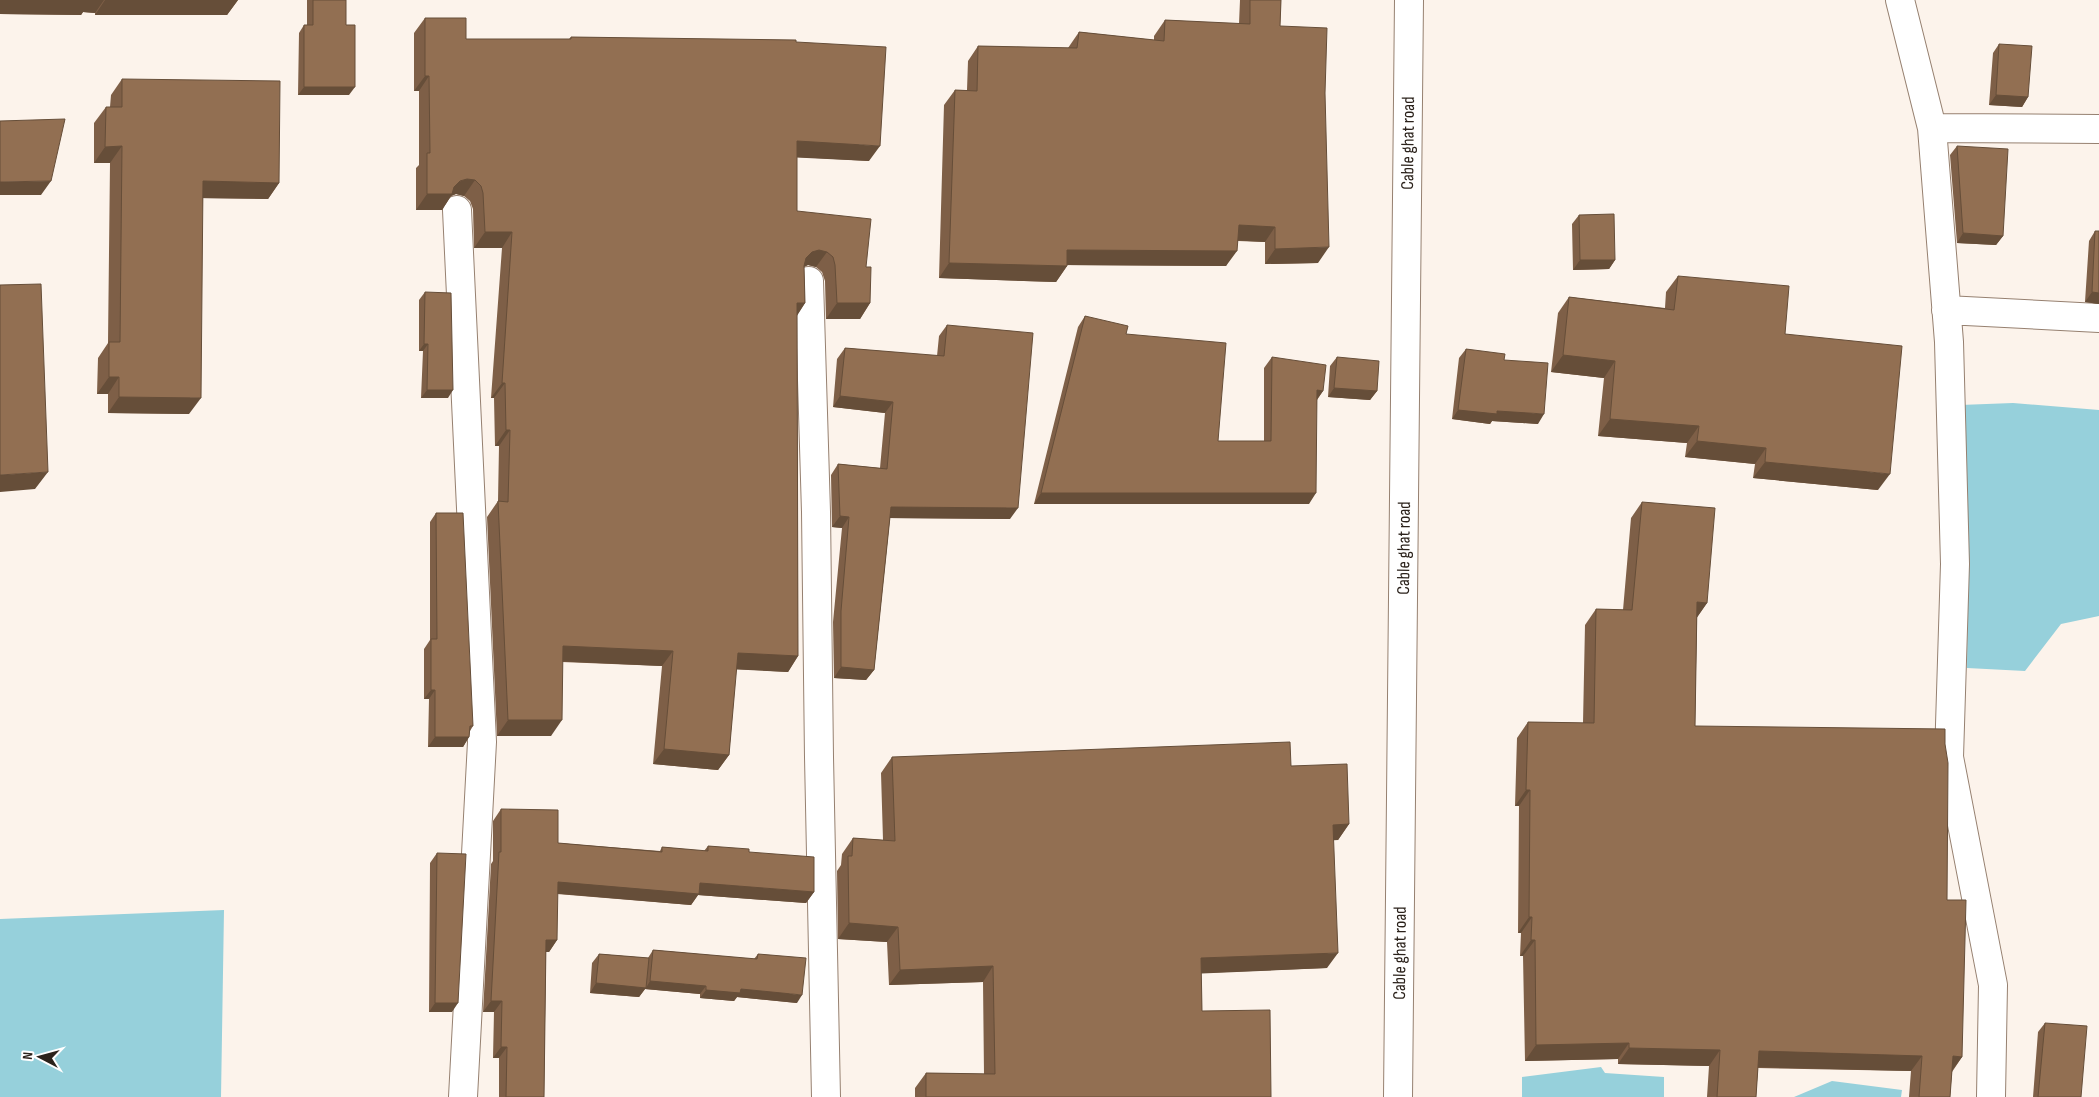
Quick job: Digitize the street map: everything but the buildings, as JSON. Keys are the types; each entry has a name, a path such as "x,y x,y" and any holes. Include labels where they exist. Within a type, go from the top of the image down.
{"street":[{"name":"Cable ghat road","path":"1398,1097 1410,0"},
{"name":"Cable ghat road","path":"1407,1097 1418,0"},
{"path":"1900,0 1932,128 1949,342 1954,564 1949,757 1994,985 1991,1097"},
{"path":"1932,128 2099,129"},
{"path":"457,210 482,742 463,1097"},
{"path":"809,281 816,512 826,1097"},
{"path":"1946,310 2099,318"}],"water":[{"path":"2013,403 2099,410 2099,616 2061,624 2025,671 1967,668 1968,555 1960,405"},
{"path":"224,910 221,1097 0,1097 0,919"},
{"path":"1601,1067 1605,1073 1664,1077 1664,1097 1522,1097 1522,1077"},
{"path":"1832,1081 1902,1090 1901,1097 1794,1097"}]}
